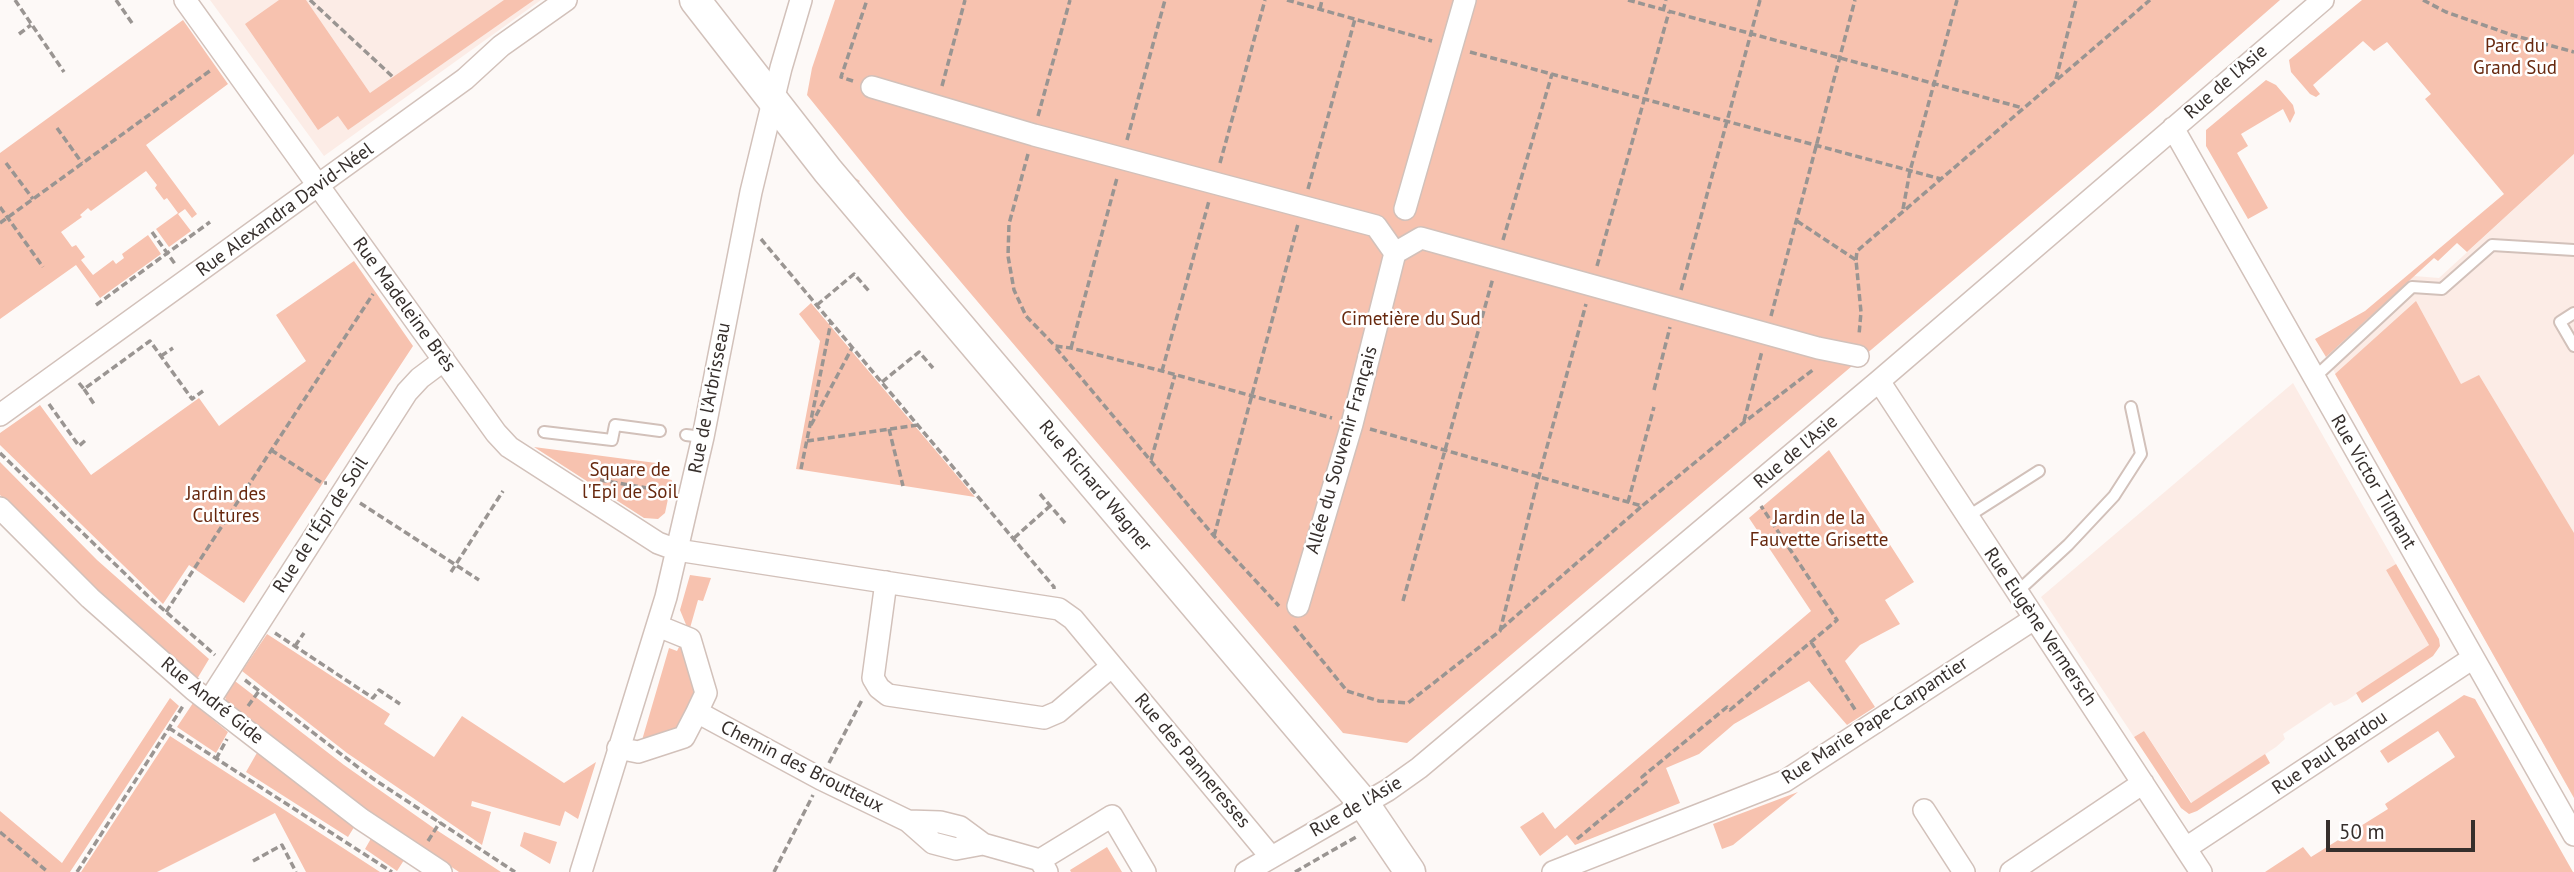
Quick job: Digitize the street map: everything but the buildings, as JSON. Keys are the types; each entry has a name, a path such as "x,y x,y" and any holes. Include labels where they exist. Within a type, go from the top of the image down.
{"street":[{"name":"Rue Madeleine Brès","path":"185,0 495,433 509,447 658,543 677,551"},
{"name":"Rue Alexandra David-Néel","path":"0,415 465,79 501,46 566,0"},
{"name":"Rue Richard Wagner","path":"695,0 844,190 1364,804 1410,872"},
{"name":"Rue de l'Arbrisseau","path":"586,870 618,748 658,626 687,513 694,436 782,68 802,0"},
{"path":"1376,226 1405,209 1465,0"},
{"name":"Rue de l'Asie","path":"1246,872 1364,804 1419,768 1751,490 2323,0"},
{"path":"872,87 1034,135 1376,226 1395,253 1421,238"},
{"name":"Rue Victor Tilmant","path":"2173,128 2574,835"},
{"path":"1405,209 1421,238 1675,309 1858,356"},
{"name":"Allée du Souvenir Français","path":"1288,606 1352,424 1395,253"},
{"name":"Rue de l'Épi de Soil","path":"201,695 259,622 407,392 444,360"},
{"name":"Rue Eugène Vermersch","path":"1879,381 2201,872"},
{"name":"Rue André Gide","path":"0,508 90,598 201,695 361,819 441,872"},
{"name":"Rue des Panneresses","path":"677,551 1059,609 1073,619 1271,857"},
{"path":"886,582 873,678 879,688 888,695 1044,718 1058,712 1112,666"},
{"name":"Rue Marie Pape-Carpantier","path":"1553,872 1785,781 2034,619"},
{"name":"Chemin des Broutteux","path":"618,748 638,752 684,737 706,693 690,639 658,626"},
{"name":"Rue Paul Bardou","path":"2186,848 2473,658"},
{"name":"Chemin des Broutteux","path":"697,712 821,779 908,821 940,822 960,827 983,844 1043,866 1112,816 1145,872"},
{"path":"2011,872 2143,783"},
{"path":"1924,810 1964,872"}],"lane":[{"path":"2314,378 2412,288 2442,289 2492,245 2574,250"},
{"path":"2574,313 2560,322 2574,346"},
{"path":"2017,592 2068,545 2114,496 2141,454 2131,407"},
{"path":"544,432 612,440 615,425 660,431"},
{"path":"1967,517 2039,471"}],"path":[{"path":"15,0 64,72"},
{"path":"116,0 132,23"},
{"path":"310,0 393,77"},
{"path":"867,0 841,77 872,87"},
{"path":"937,106 965,0"},
{"path":"1070,0 1009,224 1008,256 1014,290 1026,316 1055,346 1214,536 1288,606 1347,691 1379,701 1408,703 1500,631 1642,506 1802,377 1835,355 1858,356 1861,312 1857,251 2150,0"},
{"path":"1071,348 1166,0"},
{"path":"1287,0 1451,47 1941,178"},
{"path":"1320,9 1322,0"},
{"path":"1628,0 2023,108"},
{"path":"1663,10 1666,0"},
{"path":"1654,390 1760,0"},
{"path":"1743,423 1855,0"},
{"path":"1903,211 1910,171 1957,0"},
{"path":"2055,80 2076,0"},
{"path":"2423,0 2446,12 2512,35 2574,52"},
{"path":"1500,631 1539,475 1669,12"},
{"path":"1214,536 1355,19"},
{"path":"19,34 32,25"},
{"path":"0,223 227,59"},
{"path":"1403,601 1552,74"},
{"path":"57,128 82,163"},
{"path":"6,163 33,199"},
{"path":"0,206 43,267"},
{"path":"746,221 1054,587 1050,607"},
{"path":"1797,221 1856,260"},
{"path":"96,305 210,222"},
{"path":"152,232 187,280"},
{"path":"817,305 854,274 869,291"},
{"path":"166,612 384,277"},
{"path":"801,470 831,322"},
{"path":"83,389 150,341 192,399 203,391"},
{"path":"1055,346 1175,375 1642,506"},
{"path":"809,430 852,347"},
{"path":"161,356 173,348"},
{"path":"882,383 919,352 933,368"},
{"path":"67,367 94,404"},
{"path":"1151,461 1175,375"},
{"path":"47,401 79,446 87,439"},
{"path":"1628,502 1654,407"},
{"path":"807,441 918,425"},
{"path":"889,429 903,486"},
{"path":"271,450 323,483 330,484 478,580"},
{"path":"592,479 674,493 670,510 687,513"},
{"path":"1571,845 1646,782 1642,777 1727,707 1730,710 1837,620 1751,490"},
{"path":"451,572 503,491"},
{"path":"1040,494 1065,523"},
{"path":"1014,538 1051,506"},
{"path":"259,622 373,698 379,690 400,704"},
{"path":"295,646 304,633"},
{"path":"1811,642 1866,727"},
{"path":"76,872 169,728 201,695"},
{"path":"169,728 391,872"},
{"path":"0,832 48,872"},
{"path":"1295,872 1361,834"},
{"path":"253,861 282,845 296,872"},
{"path":"505,865 508,860"}],"shaded area":[{"path":"210,0 541,0 324,156"},
{"path":"2574,154 2574,798 2326,357 2414,276 2439,278"},
{"path":"2293,383 2396,564 2386,570 2429,645 2346,701 2334,706 2331,702 2283,734 2285,739 2276,747 2192,803 2144,731 2134,737 2041,597"}],"green space":[{"path":"279,0 306,0 370,93 504,0 534,0 348,130 338,116 318,130 245,24"},
{"name":"Cimetière du Sud","path":"835,0 2280,0 2153,111 1407,743 1343,733 905,216 807,95 812,68"},
{"name":"Parc du Grand Sud","path":"2362,0 2574,0 2574,154 2467,252 2457,243 2438,261 2434,258 2326,357 2315,339 2365,311 2504,194 2425,99 2431,94 2387,42 2374,51 2363,41 2313,85 2320,94 2316,97 2310,94 2291,72 2289,60"},
{"path":"183,20 228,84 146,145 197,214 192,218 185,209 178,214 191,231 169,247 156,229 178,213 167,198 164,200 146,171 91,211 88,208 80,215 82,217 61,232 72,247 76,245 85,257 81,260 93,275 113,260 116,264 124,258 122,254 148,235 161,254 100,298 76,265 0,319 0,153"},
{"path":"2266,80 2276,85 2293,105 2295,113 2290,123 2283,109 2241,134 2248,146 2237,153 2268,208 2248,219 2206,146 2206,130"},
{"path":"844,171 860,181 858,183 1279,679 1274,683"},
{"name":"Jardin des Cultures","path":"354,261 413,346 244,603 189,565 163,604 0,445 0,433 40,405 91,475 199,398 219,426 306,361 276,315"},
{"path":"2416,301 2461,384 2479,375 2574,533 2574,798 2335,374"},
{"path":"811,303 975,497 796,469 820,341 799,314"},
{"name":"Square de l'Epi de Soil","path":"534,447 656,463 655,477 672,480 665,513 658,519 644,518"},
{"name":"Jardin de la Fauvette Grisette","path":"1829,450 1914,582 1885,600 1900,624 1860,645 1845,661 1875,707 1847,725 1809,681 1734,724 1699,754 1666,768 1680,803 1575,845 1567,835 1540,856 1520,827 1543,812 1555,829 1811,611 1749,518"},
{"path":"0,462 97,560 209,659 197,679 99,593 0,495"},
{"path":"2396,564 2439,639 2440,646 2433,656 2362,703 2356,693 2429,645 2386,570"},
{"path":"690,575 711,578 703,601 698,600 690,628 687,627 680,610"},
{"path":"267,634 390,714 384,724 434,757 462,716 564,783 596,762 578,819 565,811 560,826 472,801 471,806 491,812 482,845 347,753 242,671"},
{"path":"682,641 702,691 683,734 640,747 669,648 677,651"},
{"path":"231,678 344,765 501,872 459,872 325,782 228,706 224,694"},
{"path":"2464,695 2475,699 2573,872 2265,872 2303,847 2311,857 2388,809 2385,804 2455,757 2438,731 2388,763 2380,751"},
{"path":"170,698 179,706 70,872 0,872 0,811 62,863"},
{"path":"193,703 228,732 216,753 177,727"},
{"path":"2144,731 2191,803 2265,754 2270,763 2189,814 2181,808 2134,737"},
{"path":"170,736 380,872 306,872 275,813 157,872 81,872"},
{"path":"258,751 356,824 348,837 246,772"},
{"path":"1798,792 1733,845 1722,849 1713,824"},
{"path":"524,832 557,842 550,864 520,846"},
{"path":"373,835 406,857 397,871 365,849"},
{"path":"1107,847 1122,872 1071,872 1070,870"}]}
